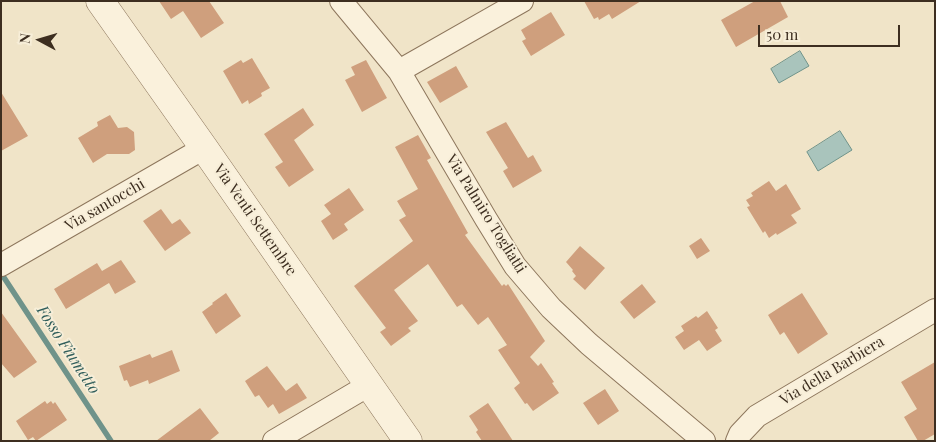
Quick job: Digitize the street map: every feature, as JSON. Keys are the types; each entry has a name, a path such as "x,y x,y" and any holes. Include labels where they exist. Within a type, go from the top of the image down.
{"street":[{"name":"Via Venti Settembre","path":"100,1 408,441"},
{"name":"Via Palmiro Togliatti","path":"341,1 400,71 515,266 551,308 589,344 704,441"},
{"path":"400,71 522,1"},
{"name":"Via santocchi","path":"3,264 204,148"},
{"name":"Via della Barbiera","path":"737,441 740,434 757,416 935,310"},
{"path":"274,441 369,385"}],"water":[{"path":"800,51 809,66 779,83 771,69"},
{"path":"840,131 852,150 818,171 807,152"}],"building":[{"path":"159,1 209,1 224,23 201,38 183,11 171,19"},
{"path":"584,1 641,1 612,19 609,14 599,20 598,17 594,19"},
{"path":"755,1 780,1 788,17 736,47 721,20"},
{"path":"551,12 565,35 531,56 522,41 526,39 521,30"},
{"path":"252,58 270,88 261,93 262,96 249,104 248,100 242,104 223,71 241,60 243,63"},
{"path":"366,60 387,98 362,112 345,80 355,75 351,67"},
{"path":"456,66 468,87 440,103 427,82"},
{"path":"1,92 28,136 1,151"},
{"path":"303,108 314,125 294,140 314,170 289,187 275,167 283,162 264,134"},
{"path":"110,115 118,128 127,127 134,132 135,150 129,154 107,154 93,163 78,138 98,126 97,122"},
{"path":"506,122 528,158 533,155 542,171 513,188 503,171 508,168 486,132"},
{"path":"418,135 431,158 427,160 468,233 465,235 502,286 508,284 545,341 530,357 538,366 541,363 559,393 533,411 527,403 525,404 514,388 520,383 498,350 507,345 488,317 478,325 462,304 457,307 428,264 394,290 418,321 408,328 411,331 391,346 380,332 386,328 354,286 413,241 399,220 406,216 397,201 418,189 395,147"},
{"path":"769,181 776,191 786,184 801,209 791,215 797,223 769,238 765,231 763,233 747,207 750,206 746,200 753,196 751,193"},
{"path":"349,188 364,210 344,224 348,230 333,240 321,221 331,214 324,205"},
{"path":"161,209 172,224 180,219 191,233 165,251 143,221"},
{"path":"701,238 710,251 697,259 689,246"},
{"path":"580,246 605,268 585,290 573,279 576,276 566,262"},
{"path":"121,260 136,282 115,294 109,283 66,309 54,289 97,263 102,271"},
{"path":"642,284 656,302 634,319 620,302"},
{"path":"226,293 241,316 216,334 202,312"},
{"path":"802,293 828,334 798,354 784,332 780,335 768,315"},
{"path":"707,311 718,328 715,330 722,341 707,351 699,340 684,350 675,337 684,331 681,326 696,316 698,318"},
{"path":"1,312 37,362 14,378 1,363"},
{"path":"172,350 180,371 149,384 148,380 130,387 127,380 124,381 119,366 150,354 152,358"},
{"path":"935,362 935,434 923,441 918,441 904,417 917,409 901,382"},
{"path":"267,366 286,391 297,383 307,398 279,414 273,404 268,408 259,395 255,397 245,381"},
{"path":"605,389 619,411 598,425 583,403"},
{"path":"45,401 47,404 51,401 53,404 55,402 67,420 36,441 33,437 28,440 16,421"},
{"path":"488,403 513,441 482,441 476,432 478,430 469,416"},
{"path":"200,408 219,433 209,441 156,441"}],"waterway":[{"name":"Fosso Fiumetto","path":"1,273 111,441"}]}
